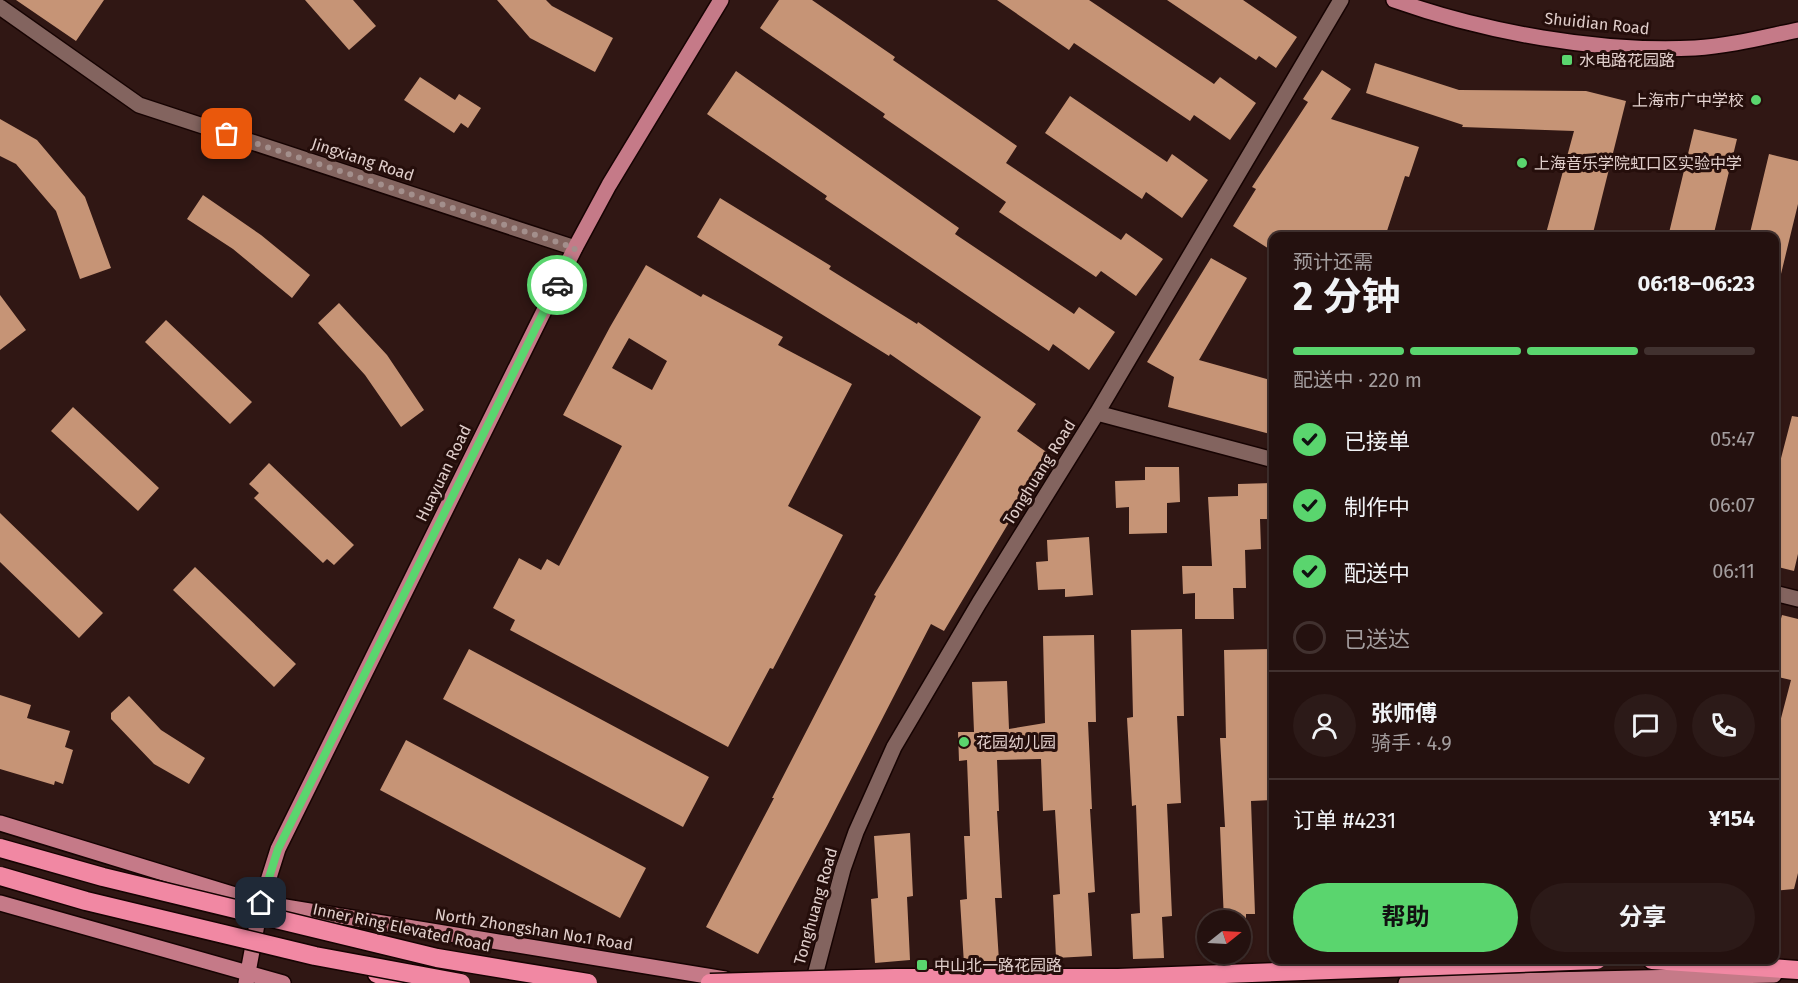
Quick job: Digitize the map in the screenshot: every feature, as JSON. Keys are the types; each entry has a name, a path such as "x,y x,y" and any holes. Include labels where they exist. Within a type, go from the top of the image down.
{"highway":[{"name":"Inner Ring Elevated Road","path":"0,848 103,877 437,958 588,983"},
{"path":"0,876 86,901 315,956 407,983"},
{"path":"315,956 461,983"},
{"path":"710,983 895,978 1118,978 1491,964"},
{"path":"1701,964 1798,972"}],"main road":[{"name":"Huayuan Road","path":"247,979 261,903 278,849 575,248 609,185 721,0"},
{"name":"Shuidian Road","path":"1394,0 1438,14 1499,28 1602,45 1695,48 1743,42 1798,30"},
{"name":"North Zhongshan No.1 Road","path":"0,823 261,903 752,983"},
{"path":"0,903 247,979 284,983"},
{"path":"1406,983 1798,972"}],"street":[{"name":"Tonghuang Road","path":"813,983 846,860 894,747 1096,413 1341,0"},
{"name":"Jingxiang Road","path":"0,8 140,105 575,248"},
{"path":"1096,413 1269,459"},
{"path":"1779,594 1798,599"}],"building":[{"path":"16,0 104,0 76,41"},
{"path":"305,0 353,0 376,26 349,50"},
{"path":"497,0 546,0 552,6 613,38 595,72 530,38"},
{"path":"779,0 812,0 895,57 893,60 1017,146 1006,163 1121,240 1126,233 1163,259 1136,296 1101,271 1096,277 999,212 1006,202 883,117 885,114 760,28"},
{"path":"997,0 1089,0 1214,84 1220,77 1256,103 1230,140 1194,115 1190,121 1074,43 1069,50"},
{"path":"1167,0 1243,0 1297,37 1276,68 1259,56 1256,60"},
{"path":"1375,63 1459,90 1586,91 1626,101 1593,232 1546,232 1574,131 1462,127 1463,125 1366,93"},
{"path":"1322,70 1351,89 1331,119 1419,147 1409,177 1405,176 1387,232 1269,232 1269,249 1233,226 1256,189 1252,187 1308,102 1303,99"},
{"path":"736,71 959,228 955,234 1074,314 1079,307 1115,332 1089,370 1053,344 1049,351 825,199 827,196 707,114"},
{"path":"420,77 455,100 459,94 481,108 468,128 461,123 454,133 404,100"},
{"path":"1070,96 1167,162 1172,154 1208,180 1182,218 1146,192 1142,199 1045,133"},
{"path":"0,119 37,140 85,197 111,268 80,279 56,211 16,164 0,156"},
{"path":"1694,129 1737,139 1714,232 1669,232"},
{"path":"1769,154 1798,161 1798,204 1781,274 1779,274 1779,232 1750,232"},
{"path":"203,195 261,235 310,275 292,298 233,249 187,219"},
{"path":"720,198 831,266 829,269 917,324 918,322 1036,404 1017,431 1052,456 1023,499 944,631 931,624 758,954 706,927 774,798 772,798 876,596 874,595 981,417 890,354 889,356 697,237"},
{"path":"1211,258 1247,278 1199,360 1269,380 1269,434 1168,407 1174,377 1147,362"},
{"path":"646,265 701,297 703,294 783,337 778,345 852,384 788,506 843,535 773,669 770,668 728,747 510,630 515,620 493,608 519,558 541,570 547,559 559,566 622,446 563,415","holes":["629,338 667,361 652,390 612,368"]},
{"path":"0,295 26,330 0,350"},
{"path":"339,303 387,355 424,410 401,427 365,375 318,323"},
{"path":"166,320 252,402 230,424 145,342"},
{"path":"73,407 159,488 138,511 51,431"},
{"path":"1792,416 1798,417 1798,554 1794,571 1779,567 1779,466"},
{"path":"269,463 354,545 334,565 327,559 323,563 254,498 259,493 249,484"},
{"path":"1145,467 1179,467 1180,502 1167,503 1167,533 1129,534 1129,507 1116,508 1115,481 1145,480"},
{"path":"1269,483 1269,519 1260,519 1261,549 1245,550 1246,588 1233,588 1234,619 1195,619 1195,593 1183,594 1182,566 1212,566 1208,497 1238,496 1238,484"},
{"path":"0,513 103,613 79,638 0,562"},
{"path":"1089,537 1093,595 1065,597 1065,589 1038,590 1036,562 1048,561 1047,540"},
{"path":"195,567 296,664 274,687 173,590"},
{"path":"1782,615 1798,619 1798,873 1794,889 1779,890 1779,726 1791,680 1779,677 1779,626"},
{"path":"1182,629 1184,716 1177,716 1181,803 1167,804 1172,916 1162,917 1164,958 1133,959 1131,914 1140,913 1136,805 1132,806 1127,718 1133,717 1131,630"},
{"path":"1094,635 1096,722 1088,722 1095,892 1088,893 1092,956 1056,958 1053,895 1060,894 1055,810 1043,811 1041,759 997,760 999,811 997,811 1002,898 995,898 999,961 964,964 960,900 967,899 964,836 970,836 967,760 959,761 958,732 974,732 972,682 1007,681 1009,729 1045,723 1043,636"},
{"path":"469,649 709,777 683,827 443,699"},
{"path":"1269,649 1269,800 1251,801 1255,914 1251,914 1251,910 1224,910 1220,827 1225,827 1220,738 1226,738 1224,650"},
{"path":"0,695 31,705 27,718 70,731 65,747 73,750 63,784 55,781 54,785 0,769"},
{"path":"129,696 161,730 205,758 189,784 154,764 111,719 111,713"},
{"path":"406,740 646,868 620,918 380,790"},
{"path":"910,833 913,896 907,897 910,960 875,963 871,899 878,898 874,836"}],"way so far":[{"path":"227,134 575,248 557,285"}],"place":[{"name":"水电路花园路","path":"1567,60"},
{"name":"上海市广中学校","path":"1756,100"},
{"name":"上海音乐学院虹口区实验中学","path":"1522,163"},
{"name":"花园幼儿园","path":"964,742"},
{"name":"中山北一路花园路","path":"922,965"}],"route":[{"path":"261,903 278,849 557,285"}]}
